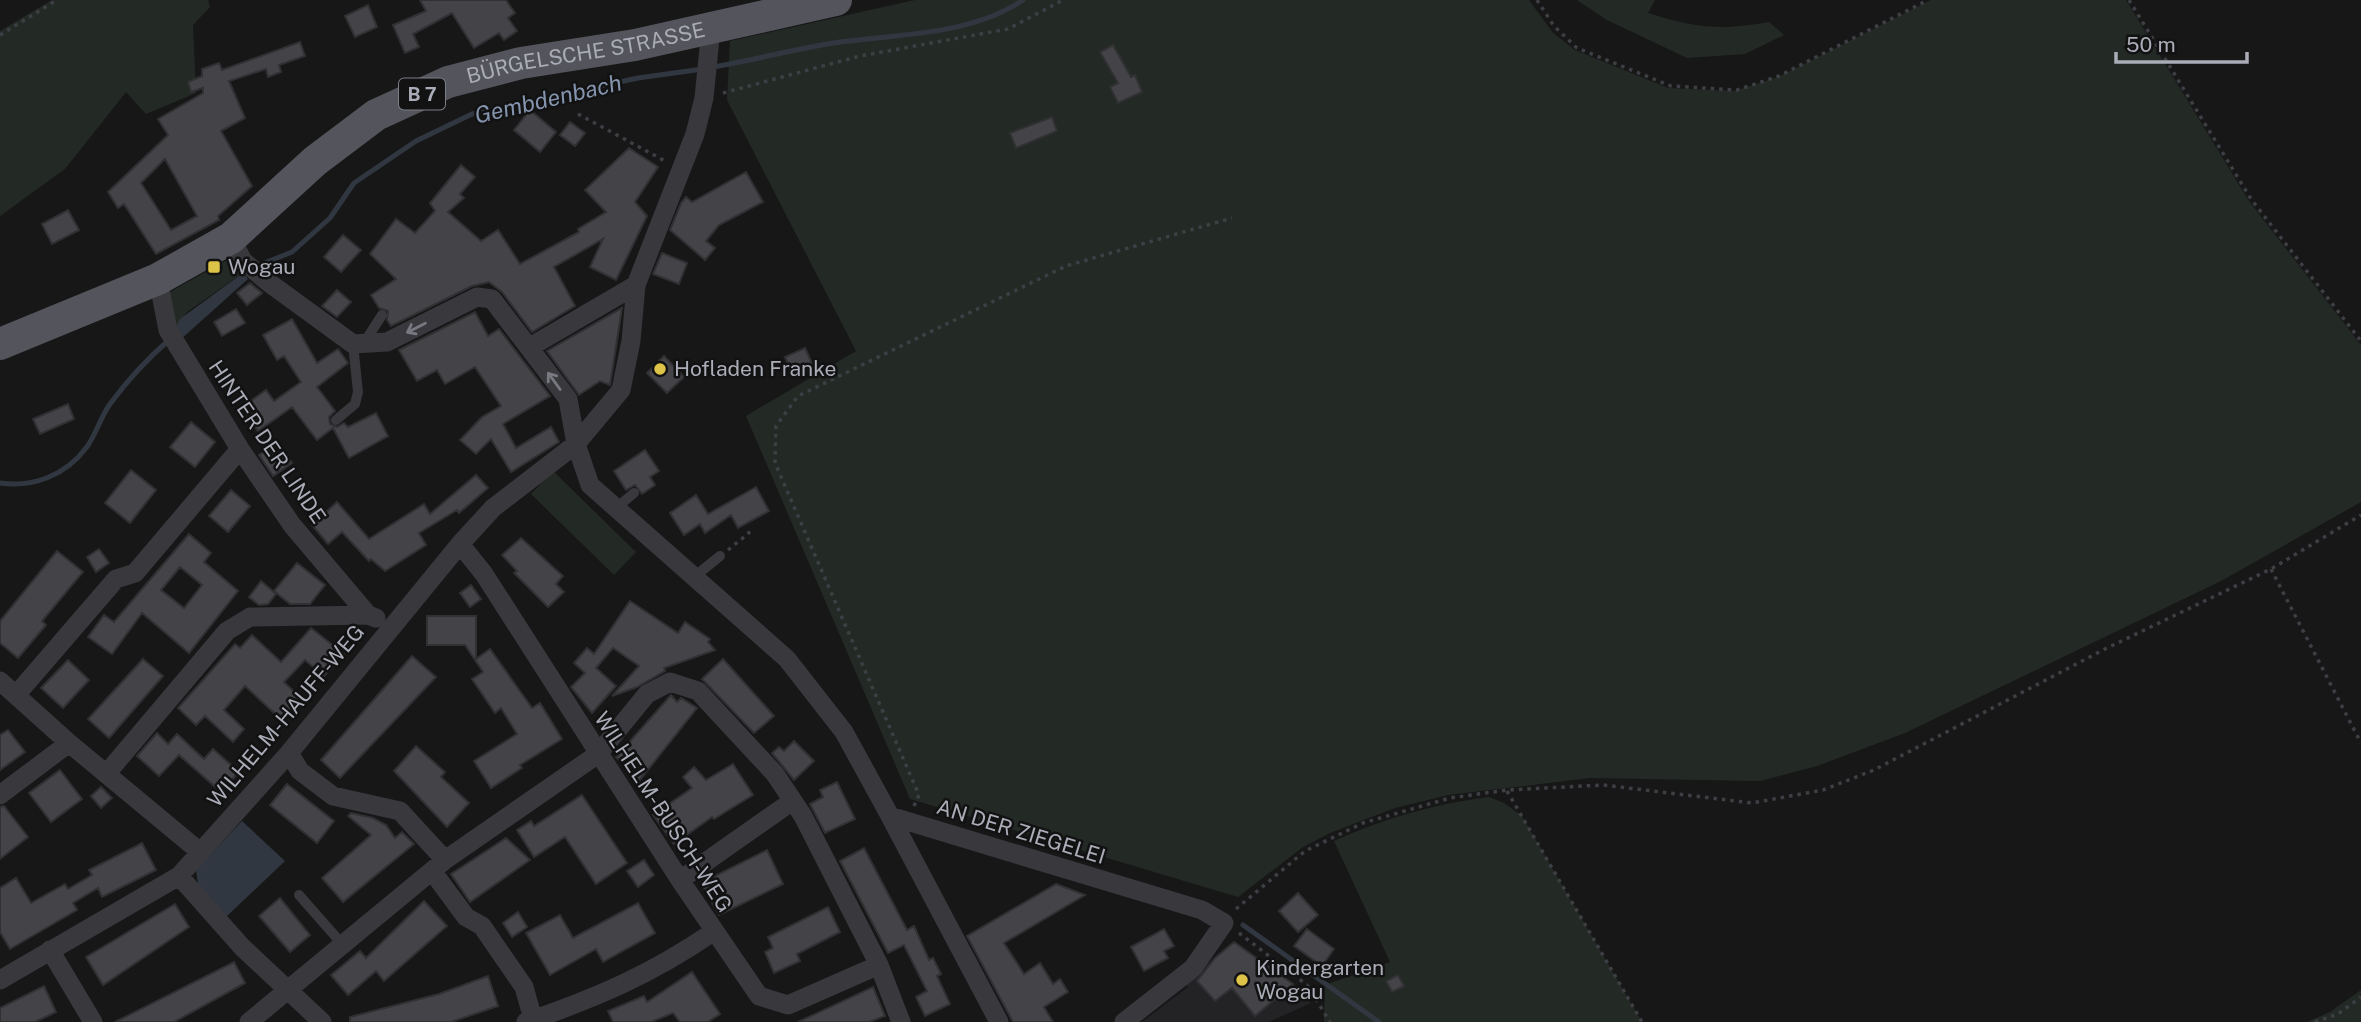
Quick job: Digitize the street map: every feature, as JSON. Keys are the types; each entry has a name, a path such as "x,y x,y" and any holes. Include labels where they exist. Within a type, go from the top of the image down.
{"main road":[{"name":"B 7","path":"784,6 836,0"},
{"name":"BÜRGELSCHE STRASSE","path":"0,344 158,279 237,250 315,161 376,115 448,82 521,63 635,45 710,40 784,6"}],"street":[{"name":"WILHELM-HAUFF-WEG","path":"0,980 179,876 289,753 460,544 493,508 576,444 621,390 631,341 636,285 682,171 705,92 710,40"},
{"path":"237,250 268,282 358,343 387,342 477,297 492,299 568,399 576,444 590,485 787,659 844,732 899,819 999,1022"},
{"name":"HINTER DER LINDE","path":"158,279 172,337 240,449 292,525 368,615"},
{"path":"530,347 636,285"},
{"path":"16,695 116,579 135,573 240,449"},
{"name":"WILHELM-BUSCH-WEG","path":"460,544 484,574 713,932 759,996 788,1005 879,965"},
{"path":"107,774 227,631 250,617 368,615 393,625"},
{"path":"0,681 69,743 200,851"},
{"path":"249,1022 438,865 598,754 647,694 670,682 698,691 775,774 791,803 803,816 879,965 901,1022"},
{"path":"0,795 69,743"},
{"path":"289,753 300,771 333,796 400,811 438,865 466,917 482,926 524,987 530,1021 626,984 668,963 713,932"},
{"path":"680,880 791,803"},
{"name":"AN DER ZIEGELEI","path":"899,819 1202,911 1224,923"},
{"path":"179,876 242,947 322,1022"},
{"path":"1124,1022 1193,968 1224,923"},
{"path":"50,950 93,1022"}],"lane":[{"path":"337,420 355,404 358,392 358,343 382,315"},
{"path":"616,508 634,493"},
{"path":"693,578 720,556"},
{"path":"299,895 343,945"}],"path":[{"path":"0,35 57,0"},
{"path":"705,92 860,56 1008,29 1063,0"},
{"path":"1536,0 1554,26 1577,48 1671,86 1737,90 1779,76 1928,0"},
{"path":"2129,0 2251,199 2361,341"},
{"path":"578,114 682,171"},
{"path":"899,819 919,795 775,463 776,426 798,396 1066,265 1233,218"},
{"path":"1330,1022 1307,985 1224,923 1246,897 1276,872 1305,851 1332,837 1397,812 1450,798 1507,790 1603,785 1752,803 1824,790 1874,770 2105,649 2271,569 2361,515"},
{"path":"720,556 749,533 746,528"},
{"path":"2271,569 2361,743"},
{"path":"1507,790 1642,1022"},
{"path":"2315,1022 2338,1014 2361,997"}],"shaded area":[{"path":"52,0 208,0 210,7 193,25 196,93 146,114 126,92 65,169 0,216 0,31"},
{"path":"915,0 1529,0 1553,33 1575,50 1668,88 1734,91 1778,77 1931,0 2126,0 2249,201 2361,345 2361,502 2221,581 1905,733 1817,766 1760,781 1590,778 1448,795 1395,808 1330,833 1303,847 1238,897 910,799 746,416 856,351 727,100 730,41"},
{"path":"1577,0 1655,0 1648,13 1708,27 1736,27 1769,22 1784,35 1745,54 1687,58 1607,20"},
{"path":"227,260 243,273 187,312 174,330 167,301 170,292"},
{"path":"243,273 248,279 180,340 174,330 180,319"},
{"path":"553,471 636,552 614,575 531,494"},
{"path":"1489,797 1504,803 1522,816 1642,1022 1324,1022 1325,985 1390,962 1334,841 1410,813"},
{"path":"242,821 285,861 226,917 198,884 196,870"},
{"path":"1234,942 1305,992 1311,1003 1269,1022 1142,1022 1188,987 1184,983"},
{"path":"2361,990 2361,1022 2307,1022 2330,1012"}],"building":[{"path":"420,0 506,0 515,13 508,18 517,31 504,40 499,33 474,48 452,13 413,34 419,47 405,53 393,25 426,11"},
{"path":"368,5 377,27 355,37 345,16"},
{"path":"300,42 305,56 279,65 281,72 268,77 266,69 229,81 245,118 221,131 252,186 218,216 219,220 156,254 124,204 118,208 108,192 168,135 158,119 203,93 203,88 191,92 188,82 202,76 202,69 219,63 222,70","holes":["165,159 197,216 171,230 141,183"]},
{"path":"1113,45 1131,77 1135,75 1142,92 1118,103 1110,87 1118,83 1100,52"},
{"path":"530,110 556,132 540,152 514,130"},
{"path":"1052,117 1057,131 1016,148 1010,133"},
{"path":"570,122 585,133 575,146 560,135"},
{"path":"629,148 658,167 635,202 647,216 616,280 590,267 603,239 554,267 575,306 532,332 502,292 489,282 472,286 391,326 387,320 388,311 379,308 371,295 396,279 370,254 396,219 415,233 435,211 430,203 461,165 475,177 460,194 464,198 448,212 481,241 498,230 520,264 579,232 578,229 606,212 585,190"},
{"path":"746,172 763,202 719,225 706,241 715,248 705,260 670,230 681,203 686,197 692,202"},
{"path":"68,210 79,230 52,244 42,224"},
{"path":"343,235 361,250 341,272 324,257"},
{"path":"662,253 687,263 679,284 653,274"},
{"path":"250,283 262,293 247,305 237,293"},
{"path":"337,290 351,302 337,317 322,306"},
{"path":"622,308 610,385 600,381 579,395 547,351"},
{"path":"236,309 245,323 222,336 214,322"},
{"path":"475,312 488,336 499,329 550,396 503,424 516,448 551,427 559,442 511,472 491,439 476,454 460,440 482,417 501,406 475,367 445,384 437,370 417,381 399,350"},
{"path":"292,319 317,363 338,349 348,363 317,387 335,411 329,417 330,424 337,427 344,423 348,427 376,413 388,436 349,458 333,428 317,440 292,407 258,431 241,408 266,390 274,401 301,382 284,356 277,360 263,335"},
{"path":"805,348 814,368 794,377 785,357"},
{"path":"664,356 684,377 667,393 647,373"},
{"path":"68,404 74,419 40,434 33,419"},
{"path":"191,422 215,442 195,467 170,447"},
{"path":"277,443 292,463 273,476 259,455"},
{"path":"645,450 659,471 650,477 655,485 642,494 635,485 626,490 614,471"},
{"path":"131,470 156,490 130,523 105,503"},
{"path":"476,475 488,488 459,513 457,510 419,533 426,545 385,571 371,559 369,561 342,532 328,544 312,525 337,502 369,539 424,504 430,514"},
{"path":"756,487 769,511 738,528 731,515 705,533 700,524 684,535 670,513 696,495 708,514"},
{"path":"231,490 250,506 228,532 209,516"},
{"path":"189,534 211,553 204,562 238,591 189,653 142,613 112,654 88,637 104,615 114,622","holes":["180,567 202,585 184,608 161,590"]},
{"path":"521,538 563,576 556,584 564,592 548,607 514,573 517,571 502,555"},
{"path":"99,549 109,563 96,572 87,557"},
{"path":"57,551 83,572 42,621 46,625 18,658 0,643 0,621"},
{"path":"297,563 325,585 310,604 290,604 274,591"},
{"path":"261,581 276,594 268,604 259,605 249,597"},
{"path":"471,585 481,599 470,607 460,593"},
{"path":"630,601 678,633 685,622 710,639 708,642 715,650 664,668 665,671 637,687 612,696 639,666 613,648 596,668 616,686 592,713 571,687 585,673 574,663 587,648 594,654"},
{"path":"427,616 476,616 476,659 490,649 532,708 540,703 562,739 520,765 522,768 491,788 474,761 517,734 501,708 495,713 472,679 483,672 465,645 427,645"},
{"path":"311,628 344,654 324,676 305,660 284,682 303,700 283,721 245,686 224,710 244,729 233,742 205,716 196,725 178,708 235,644 240,648 252,635 281,662"},
{"path":"412,656 436,677 340,778 321,760"},
{"path":"143,659 163,676 109,738 88,719"},
{"path":"723,659 774,716 754,733 702,679"},
{"path":"68,660 89,680 63,708 41,688"},
{"path":"671,695 677,702 681,698 697,708 639,781 616,757"},
{"path":"8,730 25,752 0,770 0,735"},
{"path":"157,733 168,744 177,734 204,759 213,749 239,772 221,792 179,755 159,776 137,756"},
{"path":"794,741 814,761 794,780 772,753 779,747 784,751"},
{"path":"416,746 445,772 441,777 469,803 447,827 394,771"},
{"path":"733,764 753,795 714,819 712,817 674,844 653,815 692,788 683,777 694,767 706,780"},
{"path":"60,770 82,799 51,822 29,793"},
{"path":"837,782 855,819 825,833 810,804 823,797 820,790"},
{"path":"287,784 334,821 317,843 270,805"},
{"path":"101,787 112,798 101,808 91,796"},
{"path":"582,795 627,863 596,884 565,837 534,857 517,830 531,821 534,826"},
{"path":"4,806 28,837 0,859 0,807"},
{"path":"351,813 373,818 386,825 395,838 402,832 414,844 343,902 322,878 371,835 348,816"},
{"path":"506,838 530,860 470,902 451,874"},
{"path":"142,843 156,870 102,897 98,888 73,903 77,910 10,949 0,932 0,888 16,878 31,903 65,884 68,889 92,875 89,870"},
{"path":"864,848 907,930 914,926 929,960 933,958 941,974 937,976 950,1004 925,1016 916,997 927,991 904,945 888,953 840,861"},
{"path":"767,850 783,884 719,915 701,883"},
{"path":"644,860 654,875 638,887 627,871"},
{"path":"1056,884 1085,895 1004,943 1024,974 1040,963 1053,984 1060,979 1068,992 1044,1007 1053,1022 1013,1022 967,936"},
{"path":"1298,893 1318,915 1298,932 1279,911"},
{"path":"280,898 310,935 290,952 259,916"},
{"path":"424,901 447,926 384,981 376,971 348,995 331,975 360,951 366,958"},
{"path":"638,903 655,933 603,962 596,949 550,975 526,933 560,915 573,938"},
{"path":"175,904 189,927 103,985 86,957"},
{"path":"828,907 840,932 797,954 800,961 774,973 765,952 773,948 768,937"},
{"path":"518,912 527,927 512,937 503,923"},
{"path":"1164,929 1174,946 1164,951 1168,958 1144,971 1131,947"},
{"path":"1307,929 1334,949 1322,966 1294,946"},
{"name":"Kindergarten Wogau","path":"1234,942 1293,984 1255,1016 1232,988 1215,1001 1197,981 1215,958"},
{"path":"234,962 245,983 174,1022 115,1022"},
{"path":"692,972 720,1014 708,1022 680,1022 673,1013 651,1022 613,1022 608,1011 644,996 647,1002"},
{"path":"1398,975 1404,986 1392,992 1386,981"},
{"path":"488,976 498,1006 451,1022 350,1022 350,1017 439,994"},
{"path":"44,986 56,1012 35,1022 0,1022 0,1008"},
{"path":"873,987 885,1016 869,1022 798,1022"}],"waterway":[{"name":"Gembdenbach","path":"713,67 824,45 958,27 1003,12 1023,0"},
{"name":"Gembdenbach","path":"257,266 292,252 330,218 354,183 416,141 472,114 638,78 703,69"},
{"name":"Gembdenbach","path":"0,483 36,481 69,466 89,443 117,395 169,340"},
{"path":"1243,925 1379,1022"}],"place":[{"name":"Wogau","path":"214,267"},
{"name":"Hofladen Franke","path":"660,369"},
{"name":"Kindergarten Wogau","path":"1242,980"}]}
